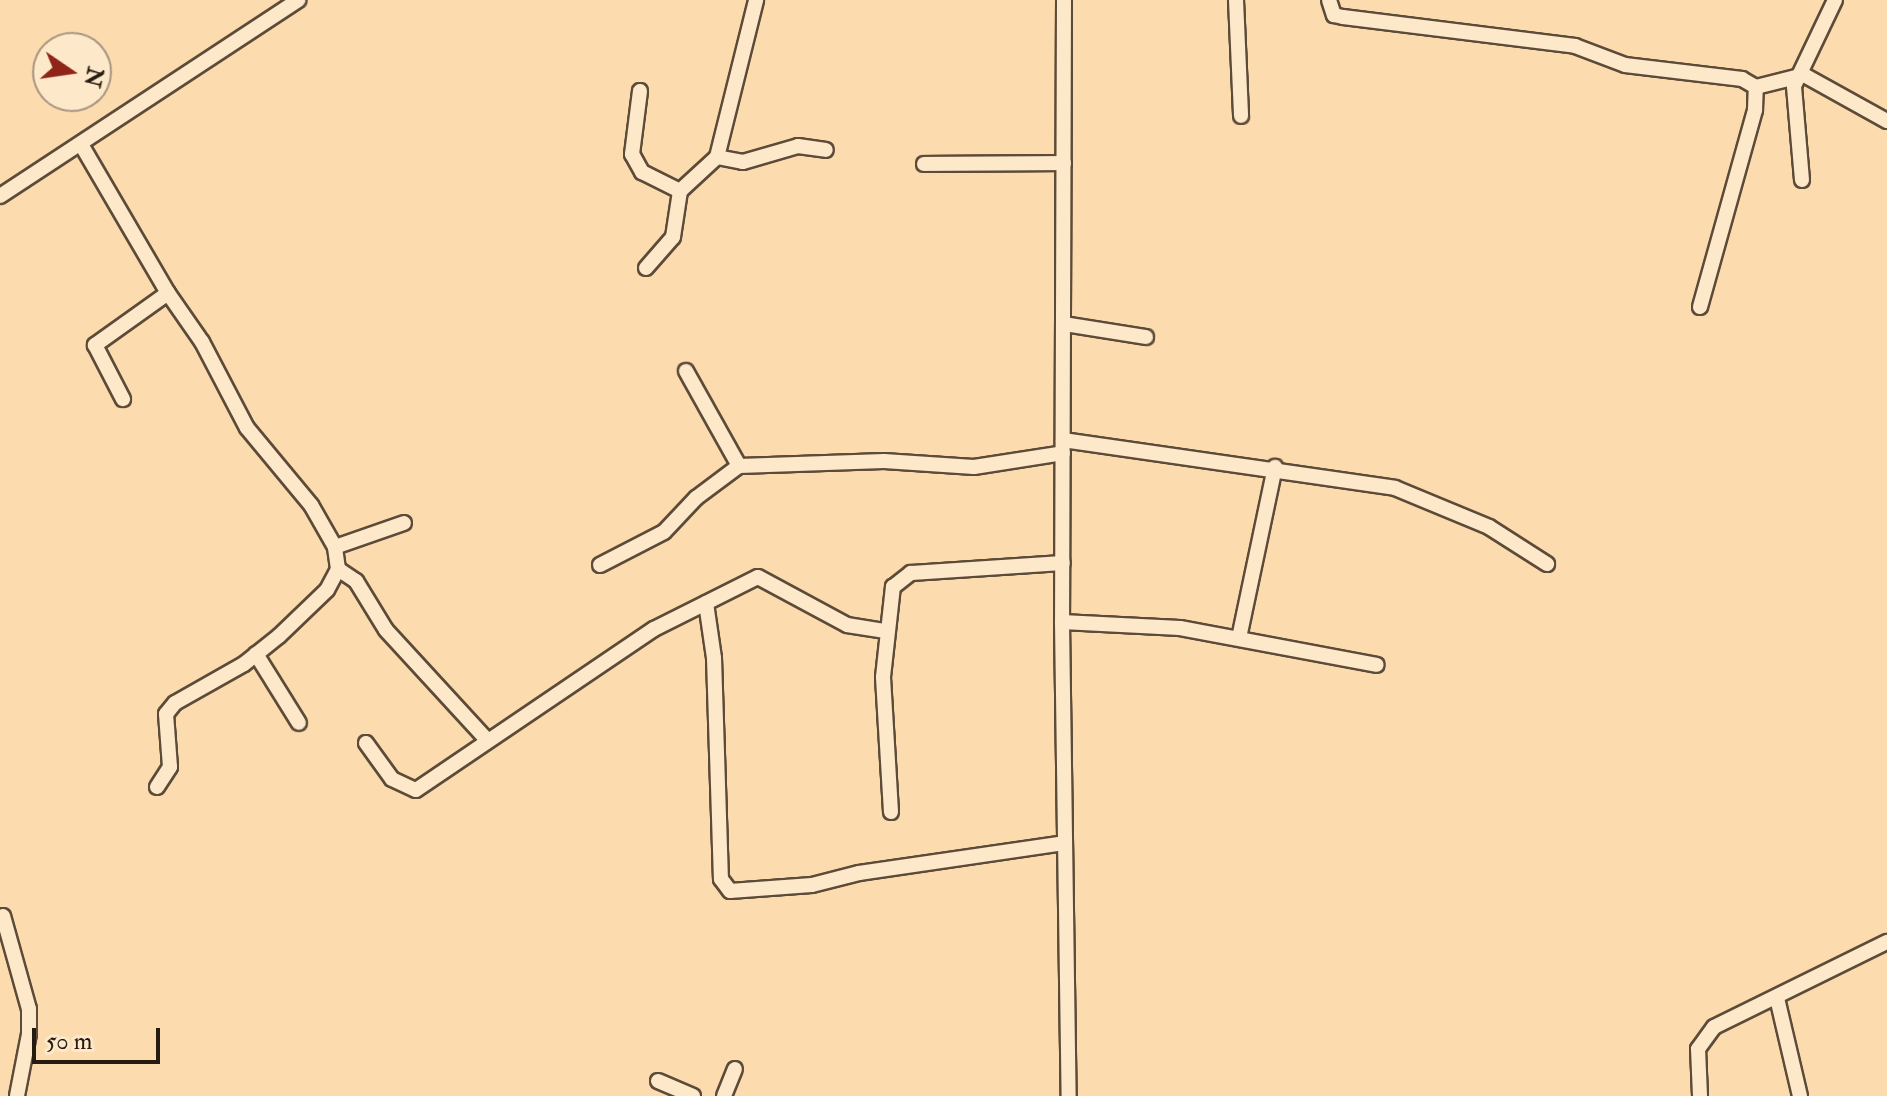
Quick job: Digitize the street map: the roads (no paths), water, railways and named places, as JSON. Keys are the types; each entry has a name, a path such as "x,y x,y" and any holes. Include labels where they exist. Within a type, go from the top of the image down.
{"street":[{"path":"0,196 82,146 298,0"},
{"path":"646,268 673,237 680,191 717,157 756,0"},
{"path":"1064,0 1062,622 1069,1096"},
{"path":"1236,0 1241,116"},
{"path":"1329,0 1334,15 1343,17 1575,46 1625,65 1742,79 1756,87 1800,76 1887,121"},
{"path":"1802,180 1794,86 1835,0"},
{"path":"1700,307 1755,110 1756,87"},
{"path":"640,91 632,154 642,172 680,191"},
{"path":"82,146 168,293 202,342 247,428 311,505 335,547 338,569 305,614 256,654 183,696 166,714 172,754 157,787"},
{"path":"717,157 743,162 798,146 826,150"},
{"path":"924,164 1064,163"},
{"path":"123,399 95,345 99,337 168,293"},
{"path":"1064,324 1146,337"},
{"path":"686,371 739,466"},
{"path":"600,565 664,532 696,498 739,466 884,461 974,467 1063,446 1275,467 1395,488 1489,527 1547,564"},
{"path":"1239,638 1275,467"},
{"path":"335,547 404,523"},
{"path":"891,812 883,677 893,587 899,578 1063,563"},
{"path":"338,569 356,581 386,630 487,740"},
{"path":"366,743 392,779 416,790 654,629 758,577 836,620 886,631"},
{"path":"706,603 716,687 721,879 730,891 812,885 859,873 1064,843"},
{"path":"1062,622 1117,621 1239,638 1377,665"},
{"path":"256,654 299,723"},
{"path":"3,916 29,1009 17,1096"},
{"path":"1700,1096 1701,1039 1714,1027 1887,942"},
{"path":"1777,998 1800,1096"},
{"path":"724,1096 735,1069"},
{"path":"658,1081 693,1096"}]}
